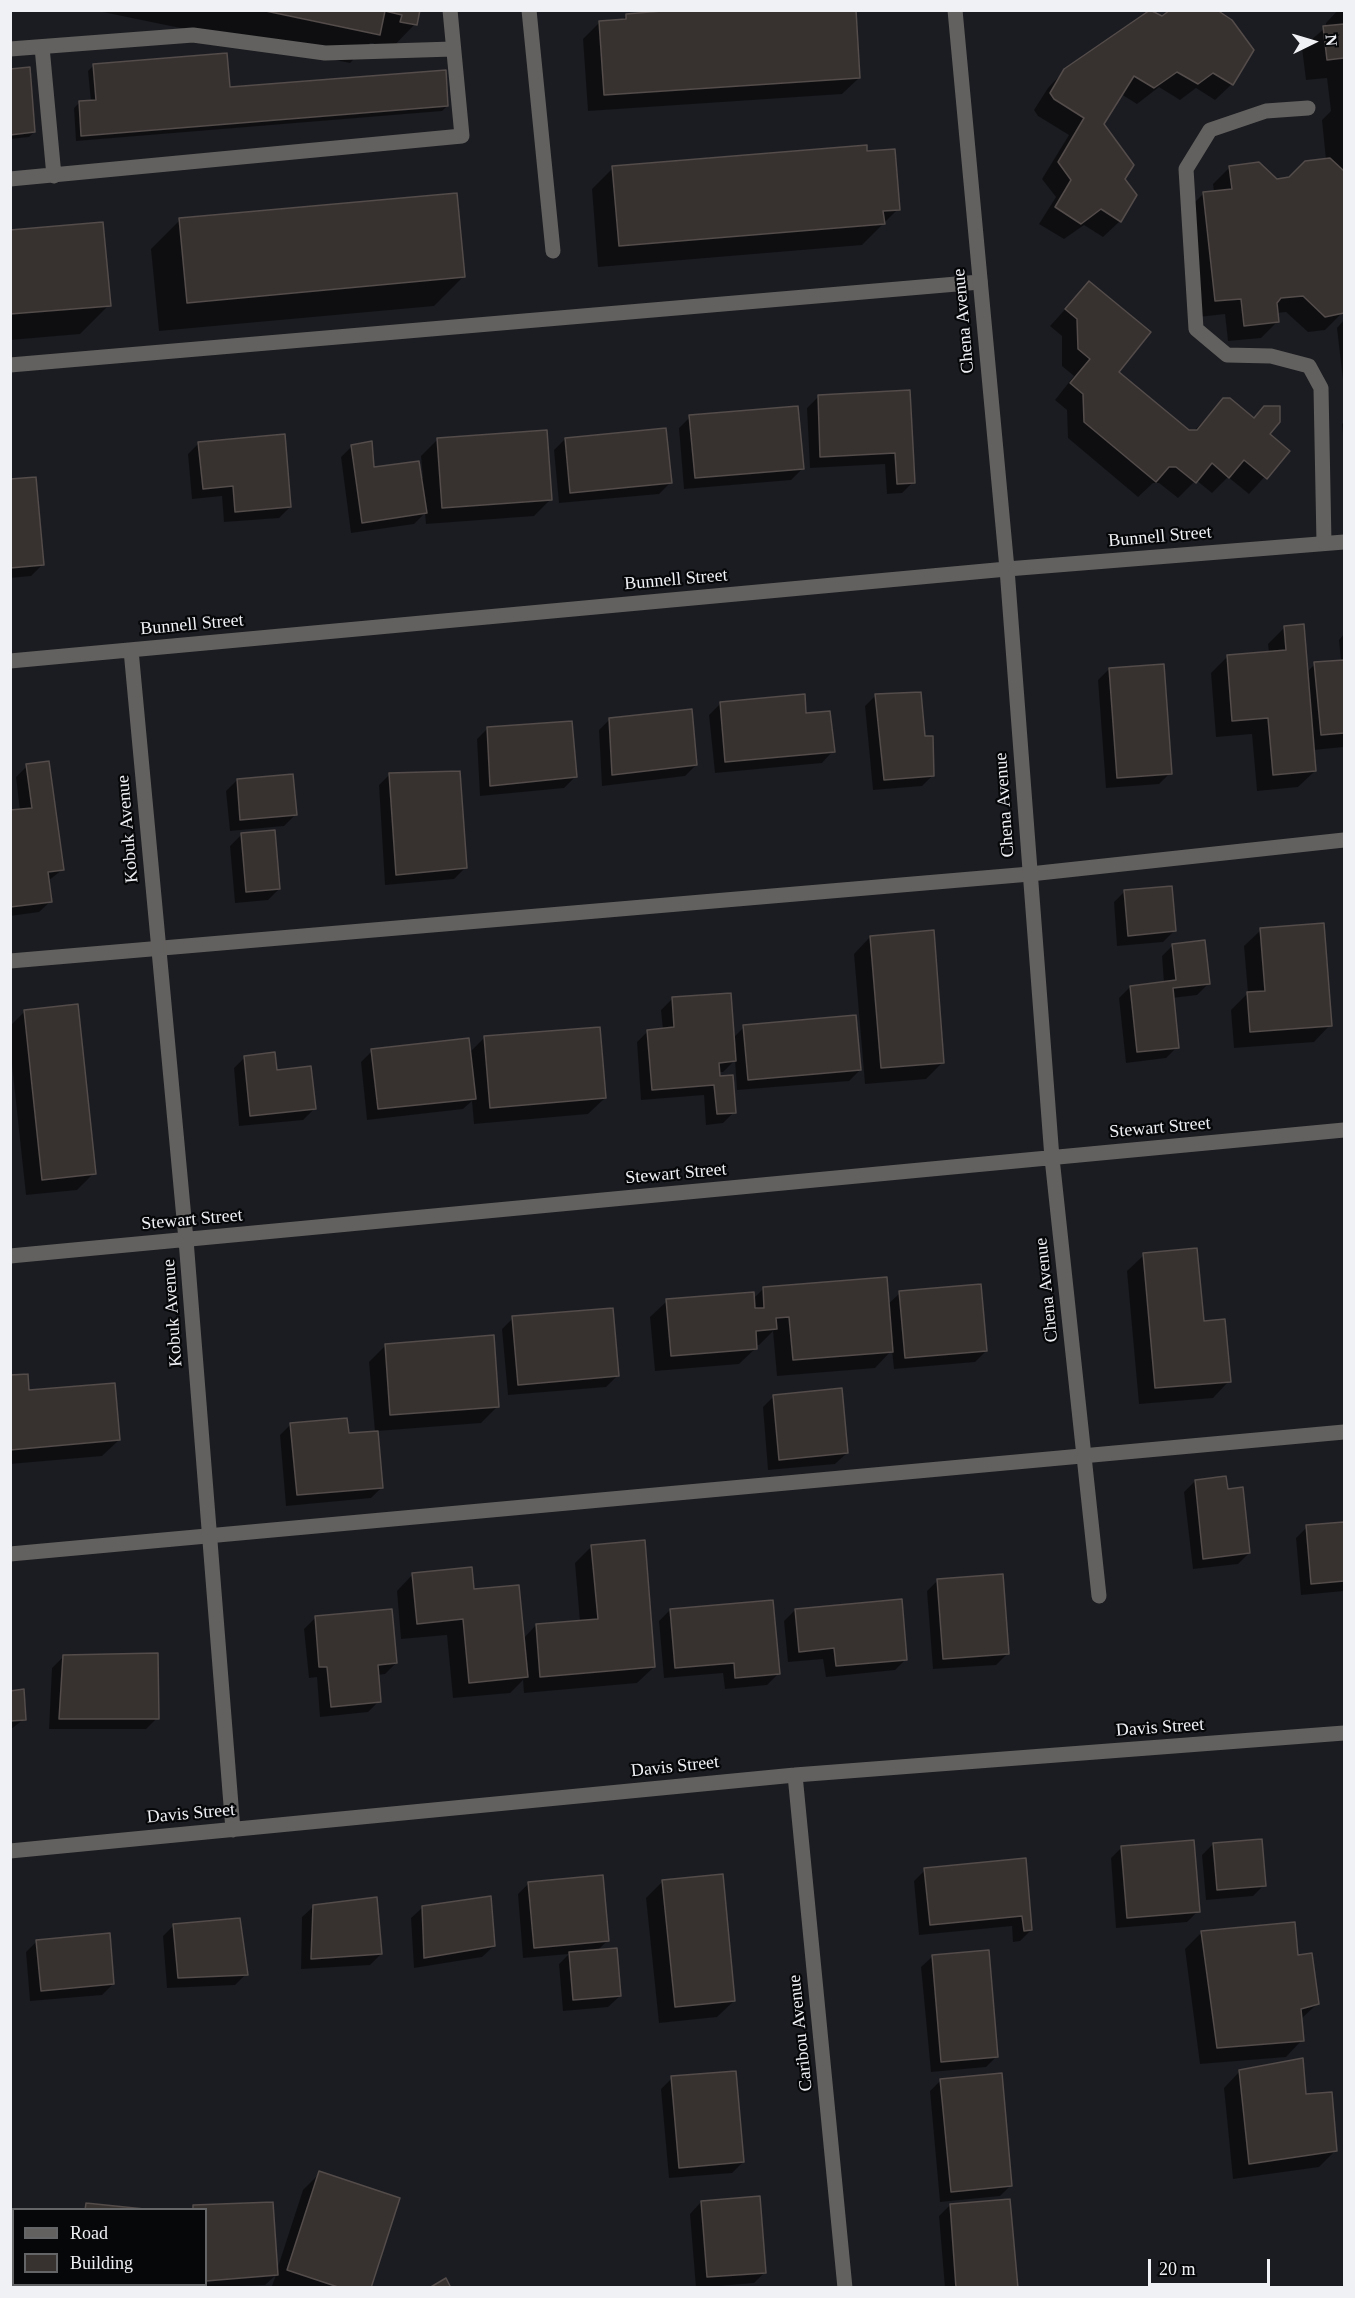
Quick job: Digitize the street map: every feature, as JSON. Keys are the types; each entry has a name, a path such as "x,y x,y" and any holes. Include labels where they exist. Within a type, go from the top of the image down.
{"street":[{"path":"10,179 462,136 450,10"},
{"path":"529,10 553,251"},
{"name":"Chena Avenue","path":"955,10 1007,569 1052,1158 1099,1596"},
{"path":"10,49 193,35 325,53 453,49"},
{"path":"42,46 54,176"},
{"path":"1308,108 1266,111 1210,130 1186,169 1196,329 1227,355 1271,356 1309,366 1321,388 1324,543"},
{"path":"10,365 980,282"},
{"name":"Bunnell Street","path":"10,661 1007,569 1344,542"},
{"name":"Kobuk Avenue","path":"131,650 186,1240 233,1830"},
{"path":"10,961 1030,874 1344,840"},
{"name":"Stewart Street","path":"10,1256 1344,1130"},
{"path":"10,1554 1344,1432"},
{"name":"Davis Street","path":"10,1851 795,1775 1344,1733"},
{"name":"Caribou Avenue","path":"795,1775 845,2288"}],"building":[{"path":"261,10 420,10 417,25 400,22 402,15 385,11 380,35"},
{"path":"674,10 856,10 860,78 604,95 599,21 626,19 626,14"},
{"path":"1150,10 1162,16 1170,10 1217,10 1232,20 1254,50 1233,85 1213,73 1198,84 1177,72 1154,88 1134,76 1104,124 1134,165 1125,179 1137,195 1121,222 1101,209 1081,224 1055,207 1071,180 1058,162 1084,118 1054,99 1050,93 1064,69"},
{"path":"1344,24 1344,58 1327,60 1323,26"},
{"path":"227,53 230,87 446,70 448,106 81,136 79,101 96,100 93,64"},
{"path":"30,67 35,132 10,135 10,69"},
{"path":"867,145 867,151 895,149 900,210 883,211 885,224 619,246 612,166"},
{"path":"1330,158 1344,171 1344,313 1325,317 1303,296 1281,298 1277,303 1279,322 1244,326 1241,299 1215,301 1203,192 1232,189 1229,166 1259,162 1277,179 1289,177 1305,161"},
{"path":"457,193 465,277 187,303 179,218"},
{"path":"103,222 111,306 10,314 10,230"},
{"path":"1089,281 1151,332 1119,372 1189,430 1197,430 1223,398 1230,398 1254,418 1264,406 1280,406 1280,422 1270,434 1290,451 1267,479 1244,460 1229,478 1212,463 1196,483 1176,467 1169,467 1156,482 1084,422 1083,394 1070,383 1090,359 1078,349 1077,319 1065,309"},
{"path":"910,390 915,483 897,484 895,453 820,457 818,395"},
{"path":"798,406 804,469 695,478 689,415"},
{"path":"666,428 672,483 570,493 565,438"},
{"path":"547,430 552,500 442,508 437,438"},
{"path":"285,434 291,507 235,512 233,486 203,489 198,442"},
{"path":"372,441 374,467 419,461 427,513 362,523 351,445"},
{"path":"36,477 44,565 10,568 10,479"},
{"path":"1304,624 1316,771 1273,775 1268,718 1232,721 1227,655 1286,650 1284,626"},
{"path":"1344,660 1344,733 1321,735 1314,662"},
{"path":"1164,664 1172,774 1117,778 1109,668"},
{"path":"921,692 925,736 933,736 934,776 884,780 875,694"},
{"path":"805,694 806,713 830,711 835,752 725,762 720,702"},
{"path":"692,709 697,765 612,775 609,718"},
{"path":"572,721 577,777 490,786 487,727"},
{"path":"49,761 64,870 48,872 52,902 10,907 10,810 32,808 26,764"},
{"path":"460,771 467,868 396,875 389,773"},
{"path":"293,774 297,815 240,820 237,779"},
{"path":"275,830 280,889 246,892 241,833"},
{"path":"1172,886 1176,931 1128,936 1124,890"},
{"path":"1324,923 1332,1026 1250,1032 1247,992 1265,991 1260,928"},
{"path":"934,930 944,1063 881,1068 870,936"},
{"path":"1205,940 1210,984 1173,988 1179,1048 1137,1052 1130,986 1176,980 1172,944"},
{"path":"731,993 736,1061 719,1063 720,1076 733,1075 736,1113 717,1114 714,1085 652,1090 647,1030 674,1027 672,997"},
{"path":"78,1004 96,1174 42,1180 24,1010"},
{"path":"856,1015 861,1070 748,1080 743,1025"},
{"path":"600,1027 606,1098 490,1108 484,1036"},
{"path":"469,1038 476,1099 378,1109 371,1049"},
{"path":"275,1052 277,1070 311,1066 316,1109 250,1116 244,1056"},
{"path":"1197,1248 1204,1321 1225,1319 1231,1382 1155,1388 1143,1253"},
{"path":"887,1277 893,1352 793,1360 789,1317 776,1318 777,1329 756,1331 757,1349 671,1356 666,1299 754,1292 755,1308 764,1308 763,1287"},
{"path":"981,1284 987,1351 905,1358 899,1291"},
{"path":"613,1308 619,1376 518,1385 512,1316"},
{"path":"494,1335 499,1407 390,1415 385,1344"},
{"path":"28,1374 29,1390 115,1383 120,1440 10,1450 10,1375"},
{"path":"842,1388 848,1453 779,1460 773,1395"},
{"path":"347,1418 349,1433 378,1431 383,1488 297,1495 290,1423"},
{"path":"1226,1476 1228,1489 1243,1487 1250,1553 1203,1559 1195,1480"},
{"path":"1344,1522 1344,1581 1311,1584 1306,1525"},
{"path":"645,1540 655,1667 540,1677 536,1624 598,1619 591,1545"},
{"path":"472,1567 474,1589 519,1585 528,1677 469,1683 463,1619 417,1624 412,1573"},
{"path":"1003,1574 1009,1654 943,1659 937,1579"},
{"path":"902,1599 907,1660 836,1666 834,1648 799,1652 795,1609"},
{"path":"773,1600 780,1674 735,1678 734,1663 675,1668 670,1609"},
{"path":"392,1609 397,1663 378,1665 381,1702 331,1707 327,1667 319,1667 315,1616"},
{"path":"158,1653 159,1719 59,1719 63,1655"},
{"path":"24,1689 26,1720 10,1721 10,1691"},
{"path":"1262,1839 1266,1886 1217,1890 1213,1843"},
{"path":"1194,1840 1200,1912 1127,1918 1121,1846"},
{"path":"1026,1858 1032,1930 1024,1931 1022,1916 930,1925 924,1868"},
{"path":"723,1874 735,2001 675,2007 662,1880"},
{"path":"603,1875 609,1941 534,1948 528,1882"},
{"path":"491,1896 495,1946 424,1958 422,1906"},
{"path":"377,1897 382,1954 311,1959 313,1905"},
{"path":"240,1918 248,1975 178,1978 173,1924"},
{"path":"1295,1922 1298,1955 1312,1953 1319,2004 1301,2009 1304,2041 1217,2048 1201,1931"},
{"path":"110,1933 114,1984 41,1991 36,1940"},
{"path":"617,1948 621,1996 573,2000 569,1952"},
{"path":"989,1950 998,2057 941,2062 932,1955"},
{"path":"1303,2058 1306,2094 1332,2092 1337,2151 1249,2164 1239,2070"},
{"path":"736,2071 744,2162 679,2168 671,2076"},
{"path":"1002,2073 1012,2186 951,2192 940,2079"},
{"path":"319,2171 400,2198 371,2288 341,2288 287,2270"},
{"path":"760,2196 766,2273 707,2277 701,2201"},
{"path":"1010,2199 1018,2288 956,2288 950,2204"},
{"path":"273,2202 278,2275 207,2281 207,2208 193,2208 193,2205"},
{"path":"86,2203 135,2208 85,2208"},
{"path":"12,2224 12,2286 58,2286 58,2288 10,2288 10,2225"},
{"path":"446,2278 451,2288 429,2288"}]}
